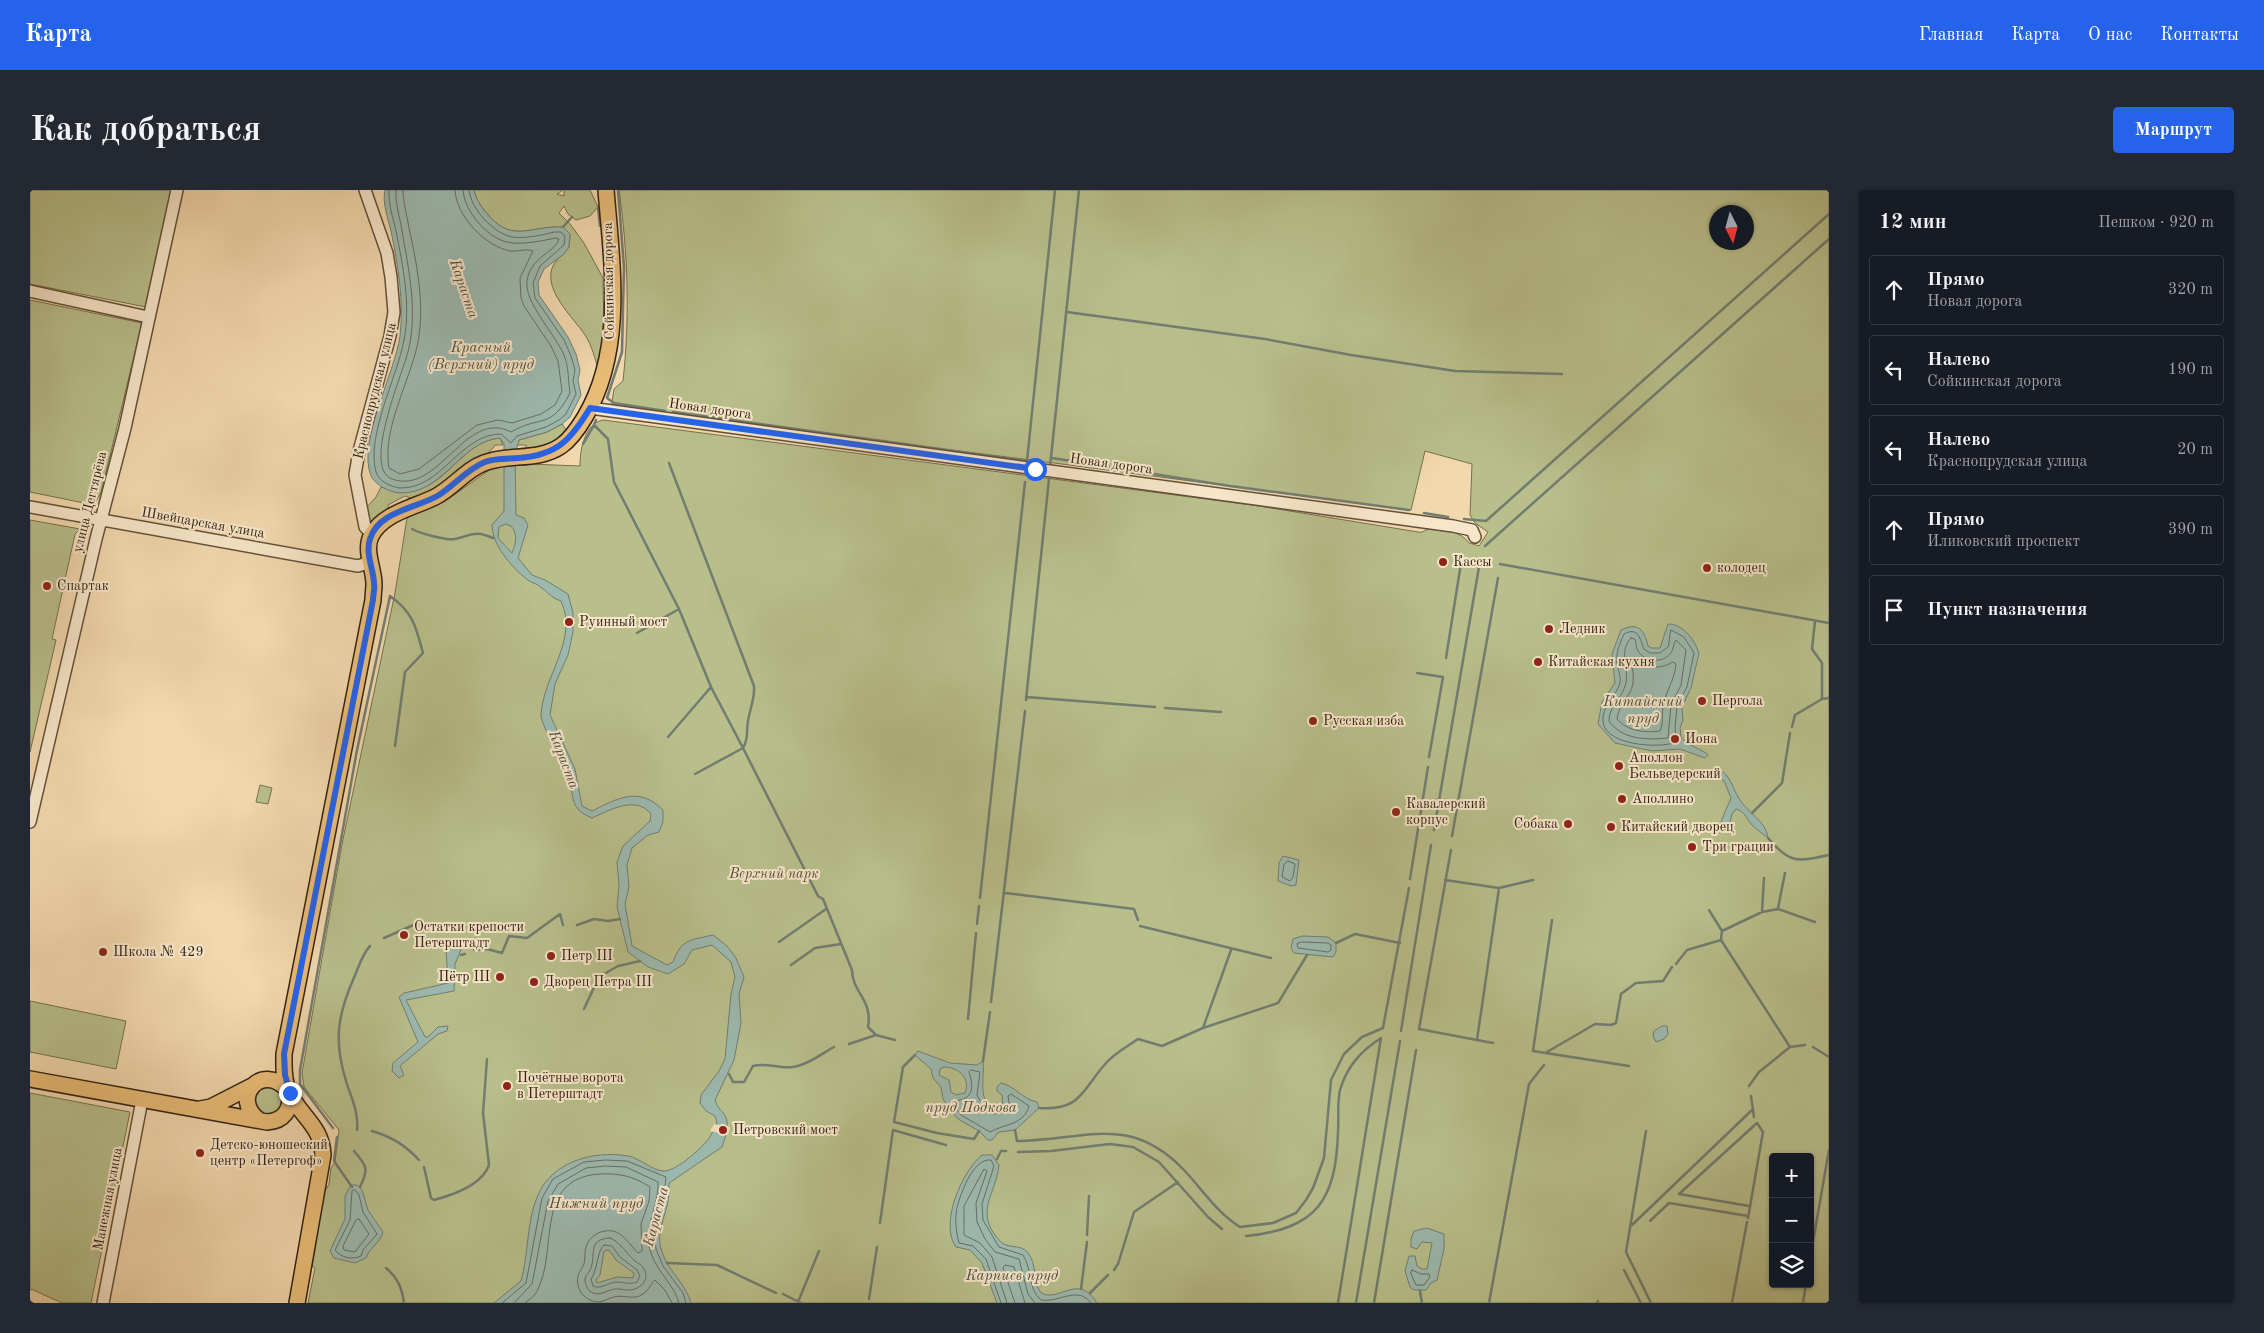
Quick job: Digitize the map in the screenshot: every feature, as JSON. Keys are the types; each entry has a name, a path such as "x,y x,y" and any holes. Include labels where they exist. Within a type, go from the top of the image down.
{"main road":[{"name":"Сойкинская дорога","path":"372,534 390,517 438,496 480,464 501,459 543,454 563,444 580,425 590,408 605,369 611,338 611,262 606,190"},
{"name":"Краснопрудская улица","path":"284,1054 373,600 374,584 369,544 372,534"},
{"path":"263,1121 249,1110 247,1101 253,1085 275,1071 284,1054"},
{"path":"30,1080 274,1122 287,1113 290,1102 284,1054"},
{"path":"193,1109 211,1107 263,1079 271,1079 280,1082 289,1092 320,1134 323,1155 297,1303"}],"street":[{"name":"улица Дегтярёва","path":"30,822 100,520 124,428 177,190"},
{"name":"Краснопрудская улица","path":"365,190 387,253 394,312 390,336 366,422 355,475 365,526 372,534"},
{"path":"30,291 148,316"},
{"name":"Новая дорога","path":"590,408 1453,526 1472,530 1475,536"},
{"name":"Швейцарская улица","path":"30,507 358,566 370,562"},
{"name":"Манежная улица","path":"103,1303 142,1100"}],"green space":[{"path":"30,190 173,190 146,307 30,284"},
{"path":"474,190 563,190 557,194 564,196 564,190 590,190 598,207 590,216 576,220 568,214 564,206 559,213 584,243 603,278 604,339 599,371 587,339 560,302 551,283 551,273 554,264 569,247 570,234 563,227 524,231 507,229 499,225 487,214 478,201"},
{"name":"Верхний парк","path":"619,190 1829,190 1829,1303 308,1303 315,1268 312,1266 324,1193 329,1184 331,1168 335,1162 339,1130 304,1087 302,1073 342,844 395,593 407,518 448,499 495,466 528,464 580,466 582,445 587,432 597,422 603,420 1259,506 1418,532 1440,529 1457,533 1469,543 1479,546 1488,532 1475,523 1470,515 1472,464 1425,451 1411,510 1031,460 611,408 614,389 623,381 627,333 626,261"},
{"path":"30,300 142,323 101,493 94,505 30,492"},
{"path":"562,424 567,431 544,450 527,451 526,445 517,445 519,440 547,432"},
{"path":"500,438 503,445 495,445 486,454 466,465 428,492 413,499 405,496 388,505 389,511 372,528 365,509 376,497 381,487 402,491 419,489 434,482 470,450 484,442"},
{"name":"Спартак","path":"30,520 80,529 75,534 52,639 56,640 30,752"},
{"path":"260,785 272,788 268,804 256,802"},
{"path":"30,1001 126,1021 116,1069 30,1052"},
{"path":"260,1087 278,1088 285,1099 277,1115 258,1114 252,1097"},
{"path":"30,1093 130,1112 91,1303 62,1303 31,1289 30,1291"}],"water":[{"name":"Красный (Верхний) пруд","path":"385,190 474,190 478,201 487,214 499,225 507,229 524,231 563,227 570,234 569,247 564,254 544,269 538,282 539,295 568,337 576,354 580,370 578,380 581,395 570,417 547,432 519,440 515,454 516,515 524,518 528,525 518,558 532,575 545,580 568,594 573,613 573,632 568,655 555,684 550,715 575,769 582,806 592,811 620,799 637,796 645,798 663,810 663,822 659,832 648,835 632,848 627,865 629,887 625,904 632,946 667,965 673,962 683,945 699,938 713,935 727,946 736,958 744,977 739,994 741,1023 734,1060 715,1100 727,1122 727,1131 722,1147 669,1183 668,1203 660,1234 663,1255 691,1303 494,1303 521,1281 534,1205 544,1184 553,1174 575,1161 601,1155 628,1156 659,1170 668,1170 686,1160 708,1140 717,1122 715,1116 706,1111 700,1103 701,1095 719,1071 725,1059 731,994 735,977 731,962 712,945 692,950 684,964 668,974 648,967 628,952 617,907 619,886 617,862 623,846 650,821 651,814 645,808 638,805 630,805 615,808 592,818 584,814 576,806 568,775 541,715 543,701 563,644 566,630 565,615 561,601 552,597 522,575 504,556 495,540 492,525 504,511 504,444 500,438 486,441 474,448 428,486 414,491 399,493 391,491 379,485 371,476 368,462 369,445 378,407 397,351 401,323 401,296 398,270 384,195","holes":["505,524 511,526 515,532 512,553 498,538 499,527","609,1250 616,1260 634,1273 633,1278 617,1277 597,1283 596,1280 600,1275 604,1251"]},
{"name":"Китайский пруд","path":"1668,624 1683,629 1699,653 1691,688 1682,707 1683,720 1680,728 1681,737 1687,743 1706,753 1708,755 1705,758 1680,749 1652,751 1615,743 1598,724 1602,702 1615,683 1612,654 1621,630 1636,627 1642,631 1648,646 1660,648"},
{"path":"1717,768 1731,782 1744,805 1761,822 1768,838 1751,824 1743,813 1736,809 1732,814 1729,826 1725,828 1721,825 1731,798 1725,783 1716,770"},
{"path":"1283,856 1299,860 1296,885 1291,886 1278,881 1279,863"},
{"path":"1302,936 1328,937 1336,943 1336,952 1333,957 1294,953 1291,948 1293,939"},
{"path":"458,947 461,950 455,964 454,991 406,1000 425,1037 428,1037 438,1027 448,1026 447,1031 438,1034 400,1066 404,1075 399,1078 392,1071 393,1063 418,1042 399,997 404,993 448,983 446,949"},
{"path":"1662,1026 1667,1026 1668,1034 1664,1039 1656,1042 1653,1036 1654,1031"},
{"name":"пруд Подкова","path":"918,1051 950,1063 977,1065 983,1061 983,1091 986,1103 990,1109 1003,1107 1002,1095 997,1091 997,1087 1001,1083 1037,1102 1039,1108 1015,1130 999,1132 992,1140 988,1140 979,1131 958,1119 949,1109 943,1099 941,1087 933,1078 931,1069 915,1055","holes":["944,1067 958,1071 965,1078 965,1093 956,1095 951,1092 949,1080 939,1075 940,1069"]},
{"name":"Карпиев пруд","path":"982,1155 992,1155 999,1165 987,1212 992,1231 1003,1244 1021,1248 1028,1253 1033,1262 1037,1284 1041,1293 1048,1295 1076,1289 1083,1290 1090,1294 1097,1303 997,1303 982,1263 970,1250 956,1247 951,1237 951,1212 955,1198 967,1173"},
{"path":"351,1185 357,1185 362,1190 368,1210 383,1232 366,1258 355,1263 334,1258 330,1251 345,1219 345,1196"},
{"path":"1427,1228 1444,1234 1444,1249 1437,1280 1431,1283 1426,1290 1414,1290 1410,1287 1405,1271 1409,1256 1415,1256 1417,1266 1427,1269 1432,1243 1422,1242 1417,1249 1411,1247 1411,1239 1414,1231"}],"pier":[{"path":"714,1124 730,1127 728,1135 710,1131"}],"waterway":[{"path":"618,190 624,267 622,352 607,398 614,403 665,411"},
{"path":"673,412 1027,461 1055,190"},
{"path":"1050,467 1079,190"},
{"path":"598,207 600,226"},
{"path":"1464,519 1486,521 1829,214"},
{"path":"563,227 572,217"},
{"path":"1485,546 1829,239"},
{"path":"1067,312 1265,339 1455,371 1562,374"},
{"path":"596,420 594,425 608,439 614,482 679,609 711,687"},
{"path":"583,444 594,425"},
{"path":"1052,458 1230,486 1409,510"},
{"path":"669,463 754,686 747,738 743,748 818,896 823,899 852,970 855,984 868,1010 868,1027 876,1035"},
{"path":"1026,700 1049,479"},
{"path":"980,898 1025,482"},
{"path":"1424,513 1448,517"},
{"path":"412,529 446,539 477,534 493,538"},
{"path":"1434,830 1480,561"},
{"path":"1446,658 1461,563"},
{"path":"1500,564 1829,623"},
{"path":"1452,836 1498,578"},
{"path":"333,1128 300,1084 300,1070 357,750 390,596 409,614 423,653 405,672 395,746"},
{"path":"637,633 679,609"},
{"path":"1815,621 1812,649 1822,663 1822,699"},
{"path":"1417,673 1443,677 1429,757"},
{"path":"668,737 711,687 743,748 695,774"},
{"path":"1026,697 1155,707"},
{"path":"1792,727 1795,715 1822,699 1829,698"},
{"path":"1165,708 1221,712"},
{"path":"991,1002 1025,711"},
{"path":"1752,813 1782,783 1790,733"},
{"path":"1410,879 1428,767"},
{"path":"1768,838 1782,853 1795,859 1801,860 1829,855"},
{"path":"1401,1031 1431,845"},
{"path":"1451,850 1419,1029 1493,1043"},
{"path":"1778,908 1785,873"},
{"path":"1762,912 1764,878"},
{"path":"1445,880 1499,888 1533,880"},
{"path":"1015,1130 1017,1141 1106,1134 1144,1141 1164,1152 1184,1170 1224,1215 1240,1227 1273,1223 1296,1213 1313,1188 1324,1158 1331,1080 1344,1054 1362,1037 1383,1028 1409,888"},
{"path":"1477,1040 1499,888"},
{"path":"1005,893 1134,909 1138,920"},
{"path":"977,924 979,906"},
{"path":"779,942 826,909"},
{"path":"1749,1086 1759,1072 1790,1047 1721,940 1722,931 1762,912 1778,909 1815,922"},
{"path":"1709,910 1722,931"},
{"path":"474,950 487,949 502,953 509,936 527,938 560,914 563,925"},
{"path":"577,925 594,919 608,921 620,919"},
{"path":"1552,920 1533,1051 1629,1066"},
{"path":"384,938 418,923"},
{"path":"1140,926 1271,958"},
{"path":"968,1019 976,933"},
{"path":"1336,943 1355,934 1400,943"},
{"path":"1676,964 1687,950 1721,940"},
{"path":"791,965 815,948 841,944"},
{"path":"357,1130 356,1111 342,1067 339,1030 343,1006 362,957 370,946"},
{"path":"1203,1028 1231,950"},
{"path":"461,955 465,954"},
{"path":"1039,1108 1053,1108 1073,1102 1110,1059 1138,1039 1162,1046 1203,1028 1278,1003 1307,955"},
{"path":"604,974 618,966 640,961"},
{"path":"1547,1052 1595,1024 1611,1025 1616,1023 1621,994 1636,983 1663,981 1672,967"},
{"path":"584,1009 597,981"},
{"path":"983,1061 990,1012"},
{"path":"849,1044 876,1035 895,1040"},
{"path":"1246,1236 1290,1226 1305,1218 1318,1207 1333,1176 1336,1156 1339,1095 1343,1081 1356,1060 1367,1048 1381,1038"},
{"path":"1338,1303 1381,1038"},
{"path":"1356,1303 1400,1041"},
{"path":"1790,1047 1805,1045"},
{"path":"729,1074 733,1082 744,1082 753,1066 797,1066 834,1047"},
{"path":"1813,1047 1829,1057"},
{"path":"1374,1303 1416,1050"},
{"path":"915,1055 903,1067 894,1122 937,1133 974,1139 979,1131"},
{"path":"424,1167 431,1198 434,1200 474,1184 485,1172 489,1165 483,1113 487,1059"},
{"path":"1489,1303 1529,1084 1544,1065"},
{"path":"1751,1096 1754,1117"},
{"path":"1632,1225 1752,1110"},
{"path":"1679,1194 1757,1123 1763,1132 1748,1218"},
{"path":"880,1223 893,1130 946,1145"},
{"path":"372,1131 398,1142 419,1160"},
{"path":"1646,1131 1626,1252 1651,1303"},
{"path":"337,1137 334,1161 352,1187"},
{"path":"1018,1152 1051,1151 1110,1144 1133,1147 1159,1162 1208,1217 1222,1229"},
{"path":"1813,1243 1829,1150"},
{"path":"354,1151 362,1160 365,1168 365,1176 360,1187"},
{"path":"997,1159 1001,1151 1006,1151"},
{"path":"1114,1270 1118,1264 1134,1212 1178,1182"},
{"path":"1679,1194 1749,1206"},
{"path":"1087,1235 1089,1196"},
{"path":"1650,1221 1669,1203 1748,1216"},
{"path":"1732,1303 1747,1222"},
{"path":"1081,1289 1087,1242"},
{"path":"869,1299 877,1247"},
{"path":"798,1302 819,1251"},
{"path":"667,1263 717,1265 776,1293"},
{"path":"386,1268 399,1284 404,1303"},
{"path":"1624,1270 1641,1303"},
{"path":"1090,1293 1108,1275"},
{"path":"1803,1303 1805,1288"},
{"path":"1420,1291 1422,1303"},
{"path":"783,1294 801,1303"}],"place":[{"name":"Кассы","path":"1443,562"},
{"name":"колодец","path":"1707,568"},
{"name":"Спартак","path":"47,586"},
{"name":"Руинный мост","path":"569,622"},
{"name":"Ледник","path":"1549,629"},
{"name":"Китайская кухня","path":"1538,662"},
{"name":"Пергола","path":"1702,701"},
{"name":"Русская изба","path":"1313,721"},
{"name":"Иона","path":"1675,739"},
{"name":"Аполлон Бельведерский","path":"1619,766"},
{"name":"Аполлино","path":"1622,799"},
{"name":"Кавалерский корпус","path":"1396,812"},
{"name":"Собака","path":"1568,824"},
{"name":"Китайский дворец","path":"1611,827"},
{"name":"Три грации","path":"1692,847"},
{"name":"Остатки крепости Петерштадт","path":"404,935"},
{"name":"Школа № 429","path":"103,952"},
{"name":"Петр III","path":"551,956"},
{"name":"Пётр III","path":"500,977"},
{"name":"Дворец Петра III","path":"534,982"},
{"name":"Почётные ворота в Петерштадт","path":"507,1086"},
{"name":"Петровский мост","path":"723,1130"},
{"name":"Детско-юношеский центр «Петергоф»","path":"200,1153"}],"route":[{"path":"290,1093 285,1075 284,1054 373,600 374,584 369,544 372,534 378,527 390,517 438,496 480,464 492,460 533,457 554,450 571,437 590,408 1035,469"}],"water label":[{"name":"Караста","path":"463,289"},
{"name":"Караста","path":"563,760"},
{"name":"Нижний пруд","path":"596,1204"},
{"name":"Караста","path":"657,1217"}]}
